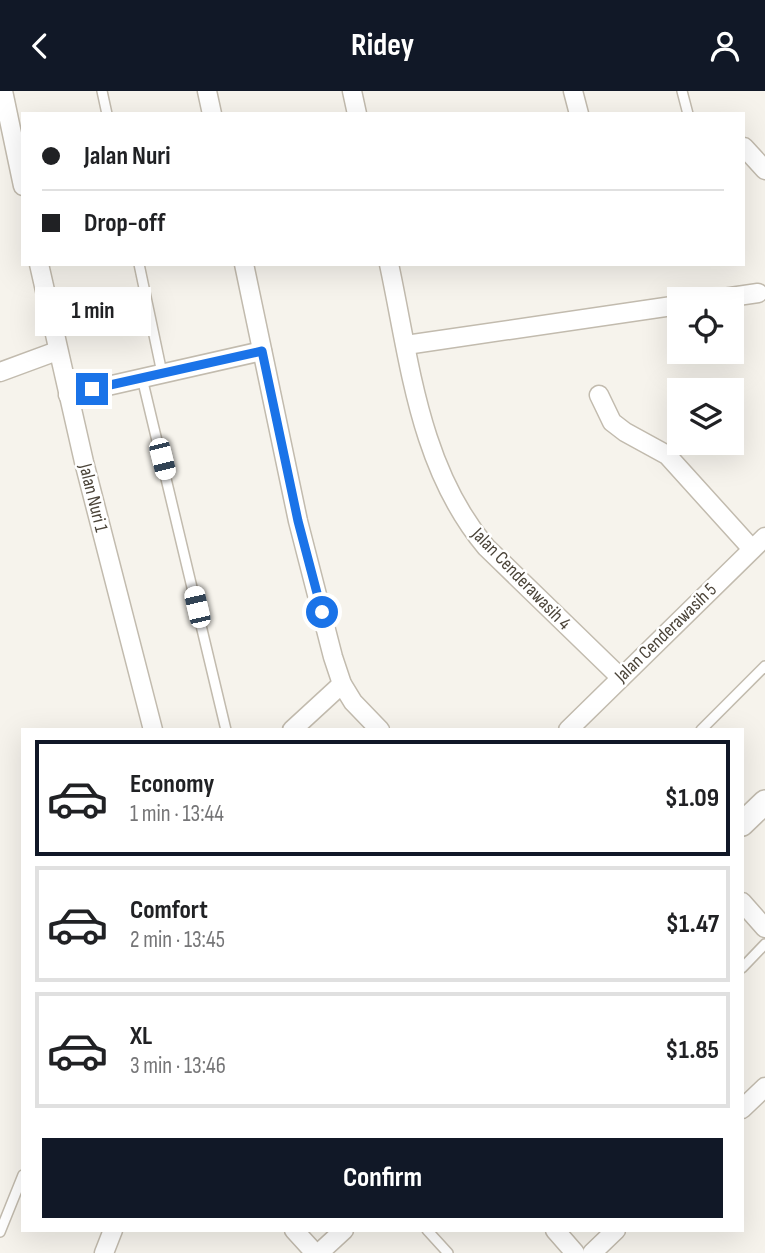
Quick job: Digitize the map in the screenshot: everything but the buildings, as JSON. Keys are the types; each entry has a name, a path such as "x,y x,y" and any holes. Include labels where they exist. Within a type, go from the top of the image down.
{"street":[{"path":"3,91 21,176"},
{"path":"207,91 212,112"},
{"path":"352,91 357,112"},
{"path":"573,91 578,112"},
{"path":"745,148 765,170"},
{"name":"Jalan Nuri 1","path":"39,266 57,351 152,728"},
{"path":"244,266 298,521 333,657 342,684 353,702 378,728"},
{"name":"Jalan Cenderawasih 4","path":"389,266 420,417 429,447 472,531 621,678"},
{"path":"744,295 758,293"},
{"path":"406,345 667,307"},
{"path":"0,372 57,351"},
{"path":"68,395 262,351"},
{"path":"599,395 612,422 667,455 759,543"},
{"name":"Jalan Cenderawasih 5","path":"570,728 759,543"},
{"path":"294,728 342,684"},
{"path":"744,822 765,802"},
{"path":"744,904 765,928"},
{"path":"744,1107 765,1087"},
{"path":"104,1253 112,1232"},
{"path":"296,1232 317,1253 342,1232"},
{"path":"557,1232 575,1253"},
{"path":"592,1253 614,1232"}],"lane":[{"path":"102,91 107,112"},
{"path":"682,91 687,112"},
{"path":"139,266 162,373"},
{"path":"142,377 226,728"},
{"path":"703,728 765,666"},
{"path":"744,966 765,944"},
{"path":"0,1232 21,1180"},
{"path":"429,1232 448,1253"}],"route":[{"path":"92,389 262,351 298,521 322,612"}]}
